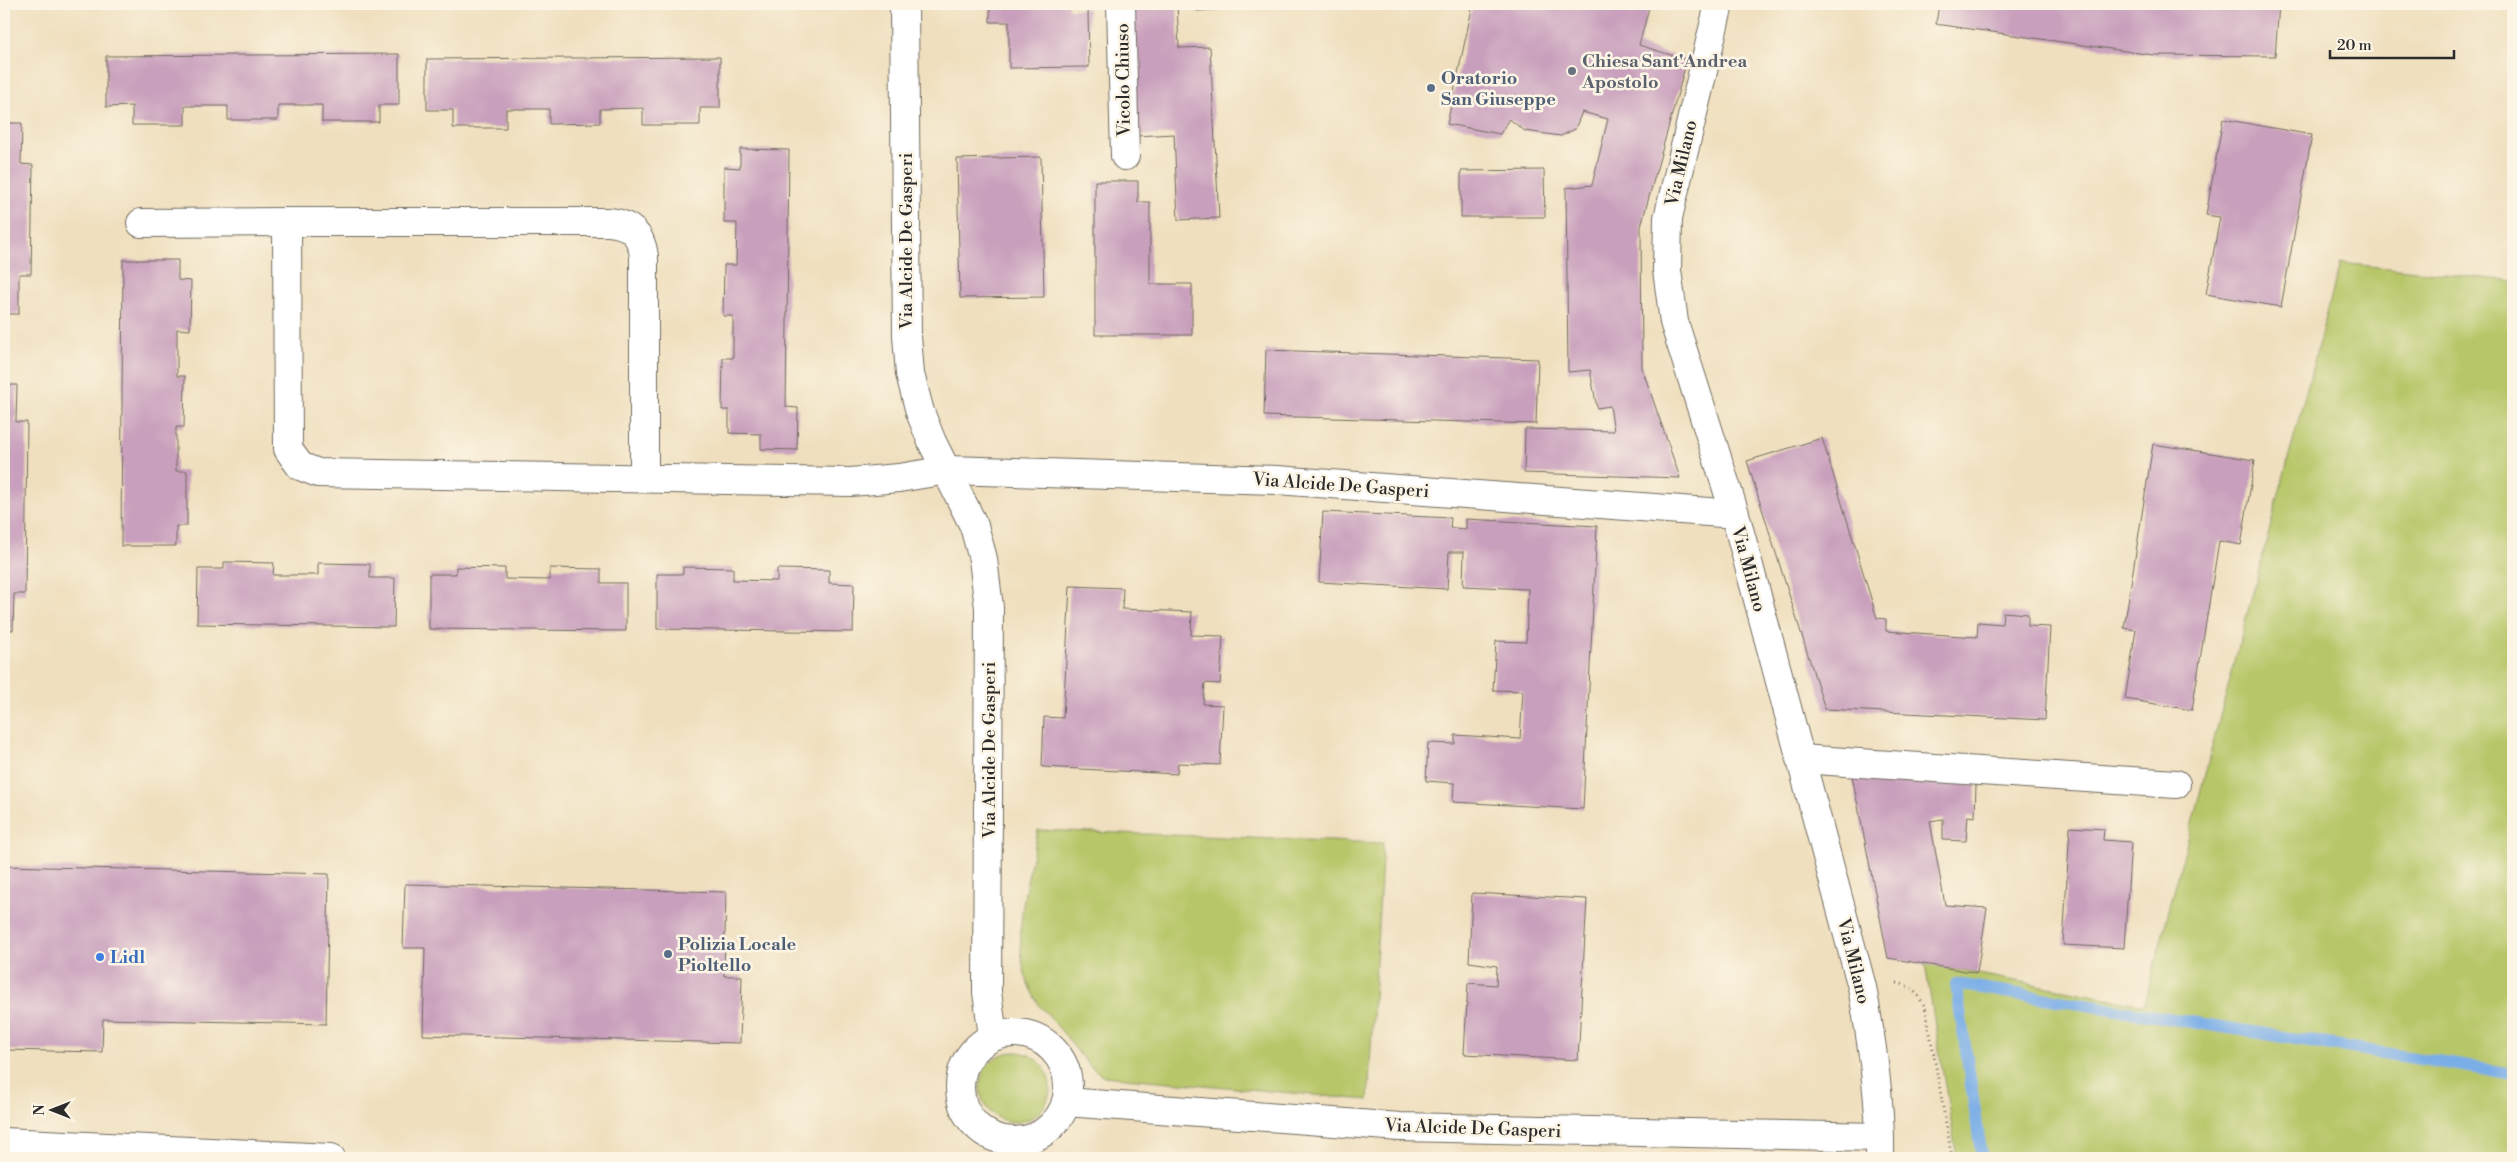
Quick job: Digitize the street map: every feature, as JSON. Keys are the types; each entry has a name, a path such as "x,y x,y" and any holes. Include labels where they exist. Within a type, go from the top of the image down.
{"street":[{"name":"Via Alcide De Gasperi","path":"904,4 908,354 910,374 920,412 932,442 974,526 982,558 989,608 987,992 994,1036"},
{"name":"Vicolo Chiuso","path":"1121,4 1124,156"},
{"name":"Via Milano","path":"1719,4 1671,202 1666,241 1667,270 1674,322 1735,514 1862,987 1868,1022 1883,1151"},
{"path":"287,222 287,437 288,449 300,466 327,474 850,482 899,478 947,470"},
{"path":"141,223 608,222 628,226 638,235 644,256 644,478"},
{"name":"Via Alcide De Gasperi","path":"947,470 1277,480 1735,514"},
{"path":"1800,759 2176,784"},
{"path":"1006,1033 1025,1034 1042,1041 1053,1050 1067,1074 1066,1102 1055,1123 1031,1138 1009,1140 991,1135 980,1128 967,1114 962,1095 961,1077 965,1065 973,1053 994,1036 1006,1033"},
{"name":"Via Alcide De Gasperi","path":"1066,1102 1400,1127 1883,1151"},
{"path":"4,1142 331,1158"}],"path":[{"path":"1862,987 1891,983 1902,984 1910,988 1923,1002 1952,1158"}],"green space":[{"path":"2340,263 2513,281 2513,1158 1957,1158 1925,964 2144,1005"},
{"path":"1038,830 1383,843 1368,1100 1104,1076 1092,1068 1040,1006 1029,986 1023,964 1021,920"},
{"path":"1015,1052 1028,1055 1040,1062 1047,1074 1050,1087 1047,1100 1040,1112 1028,1119 1015,1122 1002,1119 990,1112 983,1100 980,1087 983,1074 990,1062 1002,1055"}],"building":[{"path":"990,4 1068,4 1068,9 1088,9 1089,67 1009,68 1009,22 990,22"},
{"path":"1128,4 1177,4 1179,48 1210,47 1219,218 1178,220 1174,134 1136,136"},
{"path":"1197,4 1283,4 1283,5 1197,11"},
{"path":"1473,4 1650,4 1639,45 1687,60 1641,226 1642,368 1680,478 1524,473 1525,429 1614,431 1610,406 1597,408 1590,370 1568,372 1566,188 1592,185 1608,119 1582,112 1575,129 1561,136 1525,131 1509,119 1500,134 1447,124"},
{"path":"1939,4 2279,4 2275,56 2153,55 1936,24"},
{"path":"399,54 399,105 379,105 379,122 322,122 322,105 278,105 278,120 228,120 228,106 185,106 185,125 132,125 132,106 106,107 106,56"},
{"path":"720,57 720,108 700,108 700,125 643,125 643,108 600,109 600,123 549,124 549,109 506,109 506,128 453,128 453,110 427,110 427,59"},
{"path":"2223,119 2312,135 2281,307 2206,294 2220,217 2206,215"},
{"path":"4,123 22,123 21,164 33,165 31,274 19,274 19,314 4,314"},
{"path":"740,149 789,150 786,407 798,408 797,450 761,449 761,434 729,433 729,410 722,410 723,358 733,358 733,316 723,316 724,265 736,265 737,223 724,223 724,167 740,168"},
{"path":"1041,157 1044,297 960,298 957,159"},
{"path":"1544,170 1545,217 1461,217 1461,171"},
{"path":"1095,181 1138,181 1138,202 1150,202 1150,284 1192,284 1192,335 1095,335"},
{"path":"123,260 178,260 178,280 191,281 190,330 177,329 177,376 185,376 184,427 176,427 176,471 187,471 187,526 176,526 176,546 121,546"},
{"path":"1266,350 1538,359 1536,424 1264,416"},
{"path":"4,385 17,385 16,422 27,422 25,594 14,594 13,630 4,630"},
{"path":"1822,438 1877,618 1886,619 1886,631 1977,637 1978,622 2002,624 2003,612 2028,614 2028,626 2050,627 2045,720 1825,709 1747,461"},
{"path":"2153,444 2255,460 2241,545 2219,541 2192,710 2125,699 2136,630 2124,628"},
{"path":"1323,512 1451,518 1450,528 1466,529 1466,519 1597,526 1583,809 1453,802 1454,783 1426,781 1428,743 1455,744 1455,735 1520,739 1523,691 1493,690 1496,641 1526,642 1528,589 1463,586 1464,552 1449,552 1447,589 1319,582"},
{"path":"224,562 274,563 273,575 318,575 318,563 370,564 370,578 395,578 394,627 197,624 198,569 224,569"},
{"path":"456,567 505,568 505,579 550,580 550,568 601,569 601,583 626,583 626,631 429,629 429,574 456,574"},
{"path":"683,567 733,568 733,580 777,581 777,569 829,570 829,583 854,584 853,632 657,629 657,574 683,574"},
{"path":"1070,586 1123,588 1122,609 1192,612 1191,635 1223,636 1220,684 1205,683 1203,704 1223,705 1220,765 1178,763 1177,774 1042,767 1044,717 1063,718"},
{"path":"1852,776 1976,784 1975,817 1968,816 1966,841 1943,840 1943,819 1930,821 1945,905 1987,908 1977,973 1888,958"},
{"path":"2070,827 2104,829 2103,840 2131,842 2124,948 2063,945"},
{"path":"4,866 329,874 326,1024 103,1019 102,1052 4,1050"},
{"path":"405,884 726,892 724,976 742,976 740,1043 423,1035 425,948 403,948"},
{"path":"1472,893 1587,899 1578,1060 1464,1054 1468,983 1496,985 1497,966 1469,962"}],"waterway":[{"path":"1982,1158 1956,984 2513,1074"}],"place":[{"name":"Chiesa Sant'Andrea Apostolo","path":"1572,71"},
{"name":"Oratorio San Giuseppe","path":"1431,88"},
{"name":"Polizia Locale Pioltello","path":"668,954"},
{"name":"Lidl","path":"100,957"}]}
